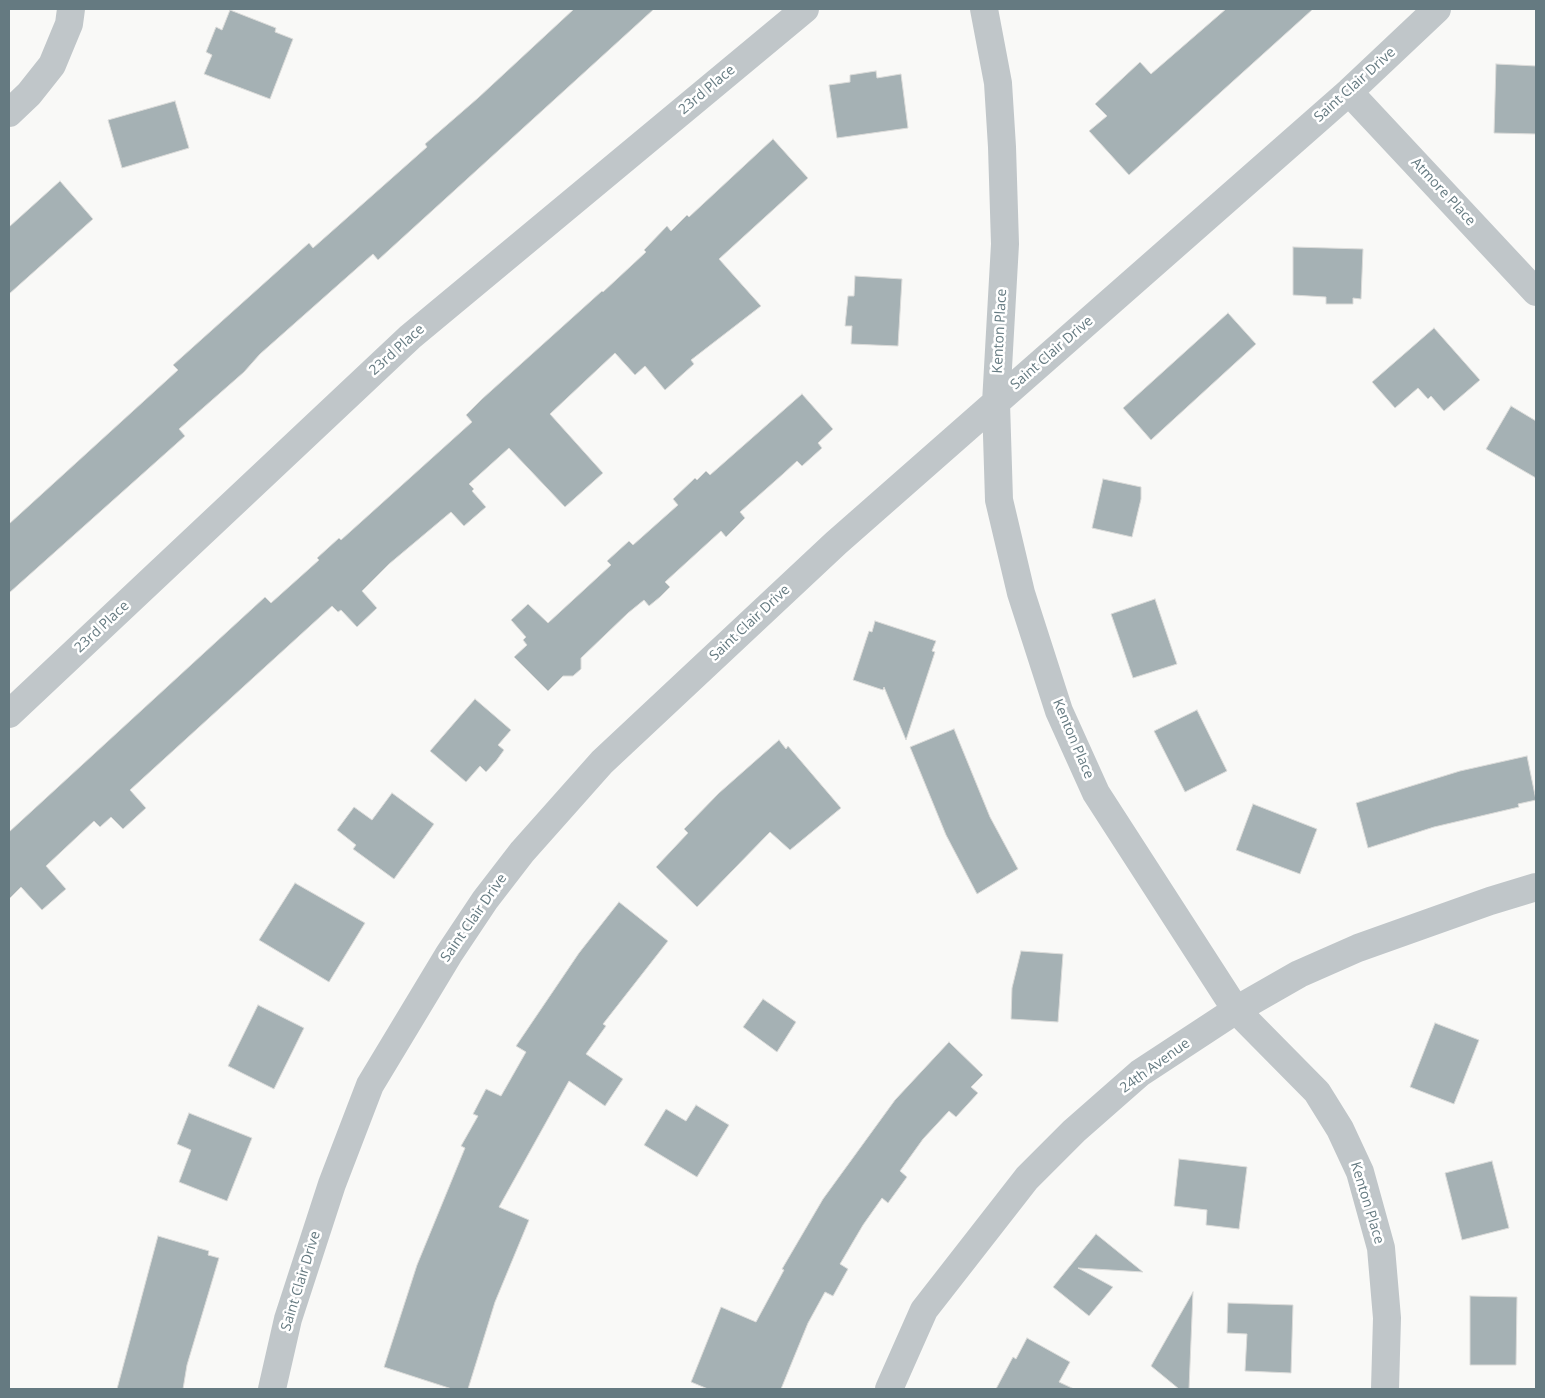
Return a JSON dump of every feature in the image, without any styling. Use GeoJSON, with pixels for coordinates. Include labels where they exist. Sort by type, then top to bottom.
{"type":"FeatureCollection","features":[{"type":"Feature","properties":{"kind":"street"},"geometry":{"type":"LineString","coordinates":[[9,113],[29,94],[52,65],[69,24],[71,9]]}},
{"type":"Feature","properties":{"kind":"street","name":"23rd Place"},"geometry":{"type":"LineString","coordinates":[[9,714],[410,337],[805,9]]}},
{"type":"Feature","properties":{"kind":"street","name":"Kenton Place"},"geometry":{"type":"LineString","coordinates":[[984,9],[998,83],[1002,147],[1005,244],[996,403],[1000,500],[1021,593],[1059,711],[1096,793],[1236,1010],[1317,1092],[1340,1129],[1360,1172],[1381,1248],[1387,1318],[1385,1389]]}},
{"type":"Feature","properties":{"kind":"street","name":"Saint Clair Drive"},"geometry":{"type":"LineString","coordinates":[[272,1389],[288,1319],[332,1184],[370,1086],[449,954],[484,900],[522,852],[602,762],[836,543],[1349,92],[1437,9]]}},
{"type":"Feature","properties":{"kind":"street","name":"Atmore Place"},"geometry":{"type":"LineString","coordinates":[[1349,92],[1536,292]]}},
{"type":"Feature","properties":{"kind":"street","name":"24th Avenue"},"geometry":{"type":"LineString","coordinates":[[889,1389],[924,1310],[1027,1178],[1074,1131],[1140,1073],[1236,1010],[1299,974],[1358,948],[1490,901],[1536,887]]}},
{"type":"Feature","properties":{"kind":"building"},"geometry":{"type":"Polygon","coordinates":[[[574,9],[654,9],[378,260],[373,254],[260,354],[244,372],[179,429],[185,436],[9,593],[9,524],[178,370],[173,365],[309,243],[313,248],[427,147],[425,144],[574,9]]]}},
{"type":"Feature","properties":{"kind":"building"},"geometry":{"type":"Polygon","coordinates":[[[1226,9],[1313,9],[1129,175],[1089,131],[1107,116],[1095,104],[1140,62],[1151,74],[1226,9]]]}},
{"type":"Feature","properties":{"kind":"building"},"geometry":{"type":"Polygon","coordinates":[[[230,10],[276,28],[275,32],[293,39],[270,99],[204,74],[212,55],[206,52],[216,27],[222,30],[230,10]]]}},
{"type":"Feature","properties":{"kind":"building"},"geometry":{"type":"Polygon","coordinates":[[[1496,64],[1536,66],[1536,134],[1494,133],[1496,64]]]}},
{"type":"Feature","properties":{"kind":"building"},"geometry":{"type":"Polygon","coordinates":[[[876,71],[877,78],[901,74],[908,128],[837,138],[829,85],[850,82],[850,75],[876,71]]]}},
{"type":"Feature","properties":{"kind":"building"},"geometry":{"type":"Polygon","coordinates":[[[175,101],[189,148],[122,168],[108,120],[175,101]]]}},
{"type":"Feature","properties":{"kind":"building"},"geometry":{"type":"Polygon","coordinates":[[[773,139],[808,178],[719,259],[761,306],[691,360],[694,364],[665,390],[645,366],[635,375],[615,353],[550,414],[603,473],[565,507],[509,448],[469,484],[474,489],[472,491],[486,507],[464,526],[451,512],[389,564],[362,591],[377,608],[357,627],[341,610],[338,612],[332,606],[130,790],[146,808],[123,829],[111,817],[100,827],[94,821],[46,866],[66,889],[42,910],[21,887],[9,899],[9,832],[265,597],[271,603],[319,560],[317,558],[339,538],[341,540],[472,422],[466,415],[482,399],[646,252],[644,250],[667,226],[671,231],[687,215],[689,217],[773,139]]]}},
{"type":"Feature","properties":{"kind":"building"},"geometry":{"type":"Polygon","coordinates":[[[60,181],[93,219],[9,294],[9,227],[60,181]]]}},
{"type":"Feature","properties":{"kind":"building"},"geometry":{"type":"Polygon","coordinates":[[[1293,247],[1363,249],[1361,299],[1353,298],[1353,304],[1326,304],[1326,297],[1293,295],[1293,247]]]}},
{"type":"Feature","properties":{"kind":"building"},"geometry":{"type":"Polygon","coordinates":[[[855,276],[902,279],[898,346],[851,344],[852,326],[845,326],[848,296],[854,296],[855,276]]]}},
{"type":"Feature","properties":{"kind":"building"},"geometry":{"type":"Polygon","coordinates":[[[1228,313],[1256,344],[1151,440],[1123,408],[1228,313]]]}},
{"type":"Feature","properties":{"kind":"building"},"geometry":{"type":"Polygon","coordinates":[[[1434,328],[1480,380],[1444,411],[1431,396],[1428,399],[1418,388],[1395,408],[1372,382],[1434,328]]]}},
{"type":"Feature","properties":{"kind":"building"},"geometry":{"type":"Polygon","coordinates":[[[802,394],[833,429],[818,443],[822,448],[802,466],[797,461],[740,512],[745,518],[726,537],[721,531],[665,582],[670,587],[660,597],[649,606],[644,600],[628,613],[581,658],[581,669],[573,676],[563,676],[548,691],[514,657],[527,645],[523,640],[526,637],[511,620],[528,604],[548,623],[611,565],[607,561],[629,541],[633,545],[678,505],[673,499],[695,478],[697,480],[706,471],[710,475],[802,394]]]}},
{"type":"Feature","properties":{"kind":"building"},"geometry":{"type":"Polygon","coordinates":[[[1511,406],[1536,421],[1536,478],[1486,449],[1511,406]]]}},
{"type":"Feature","properties":{"kind":"building"},"geometry":{"type":"Polygon","coordinates":[[[1103,479],[1141,487],[1141,499],[1132,537],[1092,528],[1103,479]]]}},
{"type":"Feature","properties":{"kind":"building"},"geometry":{"type":"Polygon","coordinates":[[[1155,599],[1177,664],[1133,678],[1111,614],[1155,599]]]}},
{"type":"Feature","properties":{"kind":"building"},"geometry":{"type":"Polygon","coordinates":[[[875,621],[936,641],[932,651],[935,652],[906,740],[884,687],[883,690],[853,680],[869,631],[872,632],[875,621]]]}},
{"type":"Feature","properties":{"kind":"building"},"geometry":{"type":"Polygon","coordinates":[[[475,699],[511,730],[498,745],[504,750],[496,761],[486,772],[480,766],[466,782],[430,751],[475,699]]]}},
{"type":"Feature","properties":{"kind":"building"},"geometry":{"type":"Polygon","coordinates":[[[1197,710],[1227,771],[1185,792],[1154,731],[1197,710]]]}},
{"type":"Feature","properties":{"kind":"building"},"geometry":{"type":"Polygon","coordinates":[[[954,729],[990,817],[1018,869],[977,894],[946,835],[910,747],[954,729]]]}},
{"type":"Feature","properties":{"kind":"building"},"geometry":{"type":"Polygon","coordinates":[[[779,740],[786,749],[788,746],[841,808],[790,850],[770,832],[697,907],[656,867],[688,833],[684,829],[719,793],[779,740]]]}},
{"type":"Feature","properties":{"kind":"building"},"geometry":{"type":"Polygon","coordinates":[[[1527,756],[1536,800],[1518,804],[1519,807],[1434,827],[1368,848],[1356,803],[1460,771],[1527,756]]]}},
{"type":"Feature","properties":{"kind":"building"},"geometry":{"type":"Polygon","coordinates":[[[392,793],[434,824],[394,879],[353,849],[356,845],[337,830],[354,807],[372,820],[392,793]]]}},
{"type":"Feature","properties":{"kind":"building"},"geometry":{"type":"Polygon","coordinates":[[[1253,804],[1317,829],[1300,874],[1236,850],[1253,804]]]}},
{"type":"Feature","properties":{"kind":"building"},"geometry":{"type":"Polygon","coordinates":[[[295,883],[365,923],[329,982],[259,940],[295,883]]]}},
{"type":"Feature","properties":{"kind":"building"},"geometry":{"type":"Polygon","coordinates":[[[619,902],[668,941],[603,1024],[606,1026],[586,1054],[623,1079],[605,1106],[569,1081],[499,1207],[529,1220],[495,1302],[468,1389],[452,1389],[384,1367],[417,1265],[465,1148],[461,1146],[478,1116],[473,1114],[486,1089],[501,1096],[526,1052],[516,1046],[579,953],[619,902]]]}},
{"type":"Feature","properties":{"kind":"building"},"geometry":{"type":"Polygon","coordinates":[[[1021,951],[1063,954],[1058,1022],[1011,1019],[1012,988],[1021,951]]]}},
{"type":"Feature","properties":{"kind":"building"},"geometry":{"type":"Polygon","coordinates":[[[763,999],[796,1022],[777,1052],[743,1027],[763,999]]]}},
{"type":"Feature","properties":{"kind":"building"},"geometry":{"type":"Polygon","coordinates":[[[258,1005],[304,1028],[274,1089],[228,1066],[258,1005]]]}},
{"type":"Feature","properties":{"kind":"building"},"geometry":{"type":"Polygon","coordinates":[[[1435,1023],[1479,1040],[1454,1104],[1410,1087],[1435,1023]]]}},
{"type":"Feature","properties":{"kind":"building"},"geometry":{"type":"Polygon","coordinates":[[[949,1042],[983,1075],[971,1087],[978,1093],[956,1117],[949,1111],[923,1139],[900,1171],[907,1177],[888,1203],[882,1198],[863,1225],[840,1264],[848,1269],[833,1296],[825,1292],[808,1323],[781,1389],[708,1389],[691,1382],[721,1307],[756,1322],[784,1270],[782,1269],[823,1199],[895,1100],[949,1042]]]}},
{"type":"Feature","properties":{"kind":"building"},"geometry":{"type":"Polygon","coordinates":[[[696,1105],[729,1125],[697,1177],[644,1145],[666,1109],[686,1121],[696,1105]]]}},
{"type":"Feature","properties":{"kind":"building"},"geometry":{"type":"Polygon","coordinates":[[[189,1113],[252,1138],[227,1201],[179,1182],[191,1150],[177,1144],[189,1113]]]}},
{"type":"Feature","properties":{"kind":"building"},"geometry":{"type":"Polygon","coordinates":[[[1179,1159],[1247,1167],[1239,1229],[1206,1225],[1207,1210],[1174,1206],[1179,1159]]]}},
{"type":"Feature","properties":{"kind":"building"},"geometry":{"type":"Polygon","coordinates":[[[1492,1161],[1509,1228],[1462,1240],[1445,1173],[1492,1161]]]}},
{"type":"Feature","properties":{"kind":"building"},"geometry":{"type":"Polygon","coordinates":[[[1096,1234],[1143,1272],[1078,1268],[1113,1287],[1089,1316],[1053,1287],[1096,1234]]]}},
{"type":"Feature","properties":{"kind":"building"},"geometry":{"type":"Polygon","coordinates":[[[158,1236],[209,1251],[208,1255],[219,1258],[187,1365],[183,1389],[117,1389],[158,1236]]]}},
{"type":"Feature","properties":{"kind":"building"},"geometry":{"type":"Polygon","coordinates":[[[1193,1292],[1189,1389],[1179,1389],[1151,1366],[1193,1292]]]}},
{"type":"Feature","properties":{"kind":"building"},"geometry":{"type":"Polygon","coordinates":[[[1470,1296],[1517,1297],[1516,1365],[1470,1365],[1470,1296]]]}},
{"type":"Feature","properties":{"kind":"building"},"geometry":{"type":"Polygon","coordinates":[[[1228,1303],[1293,1305],[1291,1373],[1245,1371],[1247,1334],[1227,1333],[1228,1303]]]}},
{"type":"Feature","properties":{"kind":"building"},"geometry":{"type":"Polygon","coordinates":[[[1027,1338],[1070,1362],[1059,1382],[1074,1389],[996,1389],[1013,1357],[1016,1359],[1027,1338]]]}}]}
